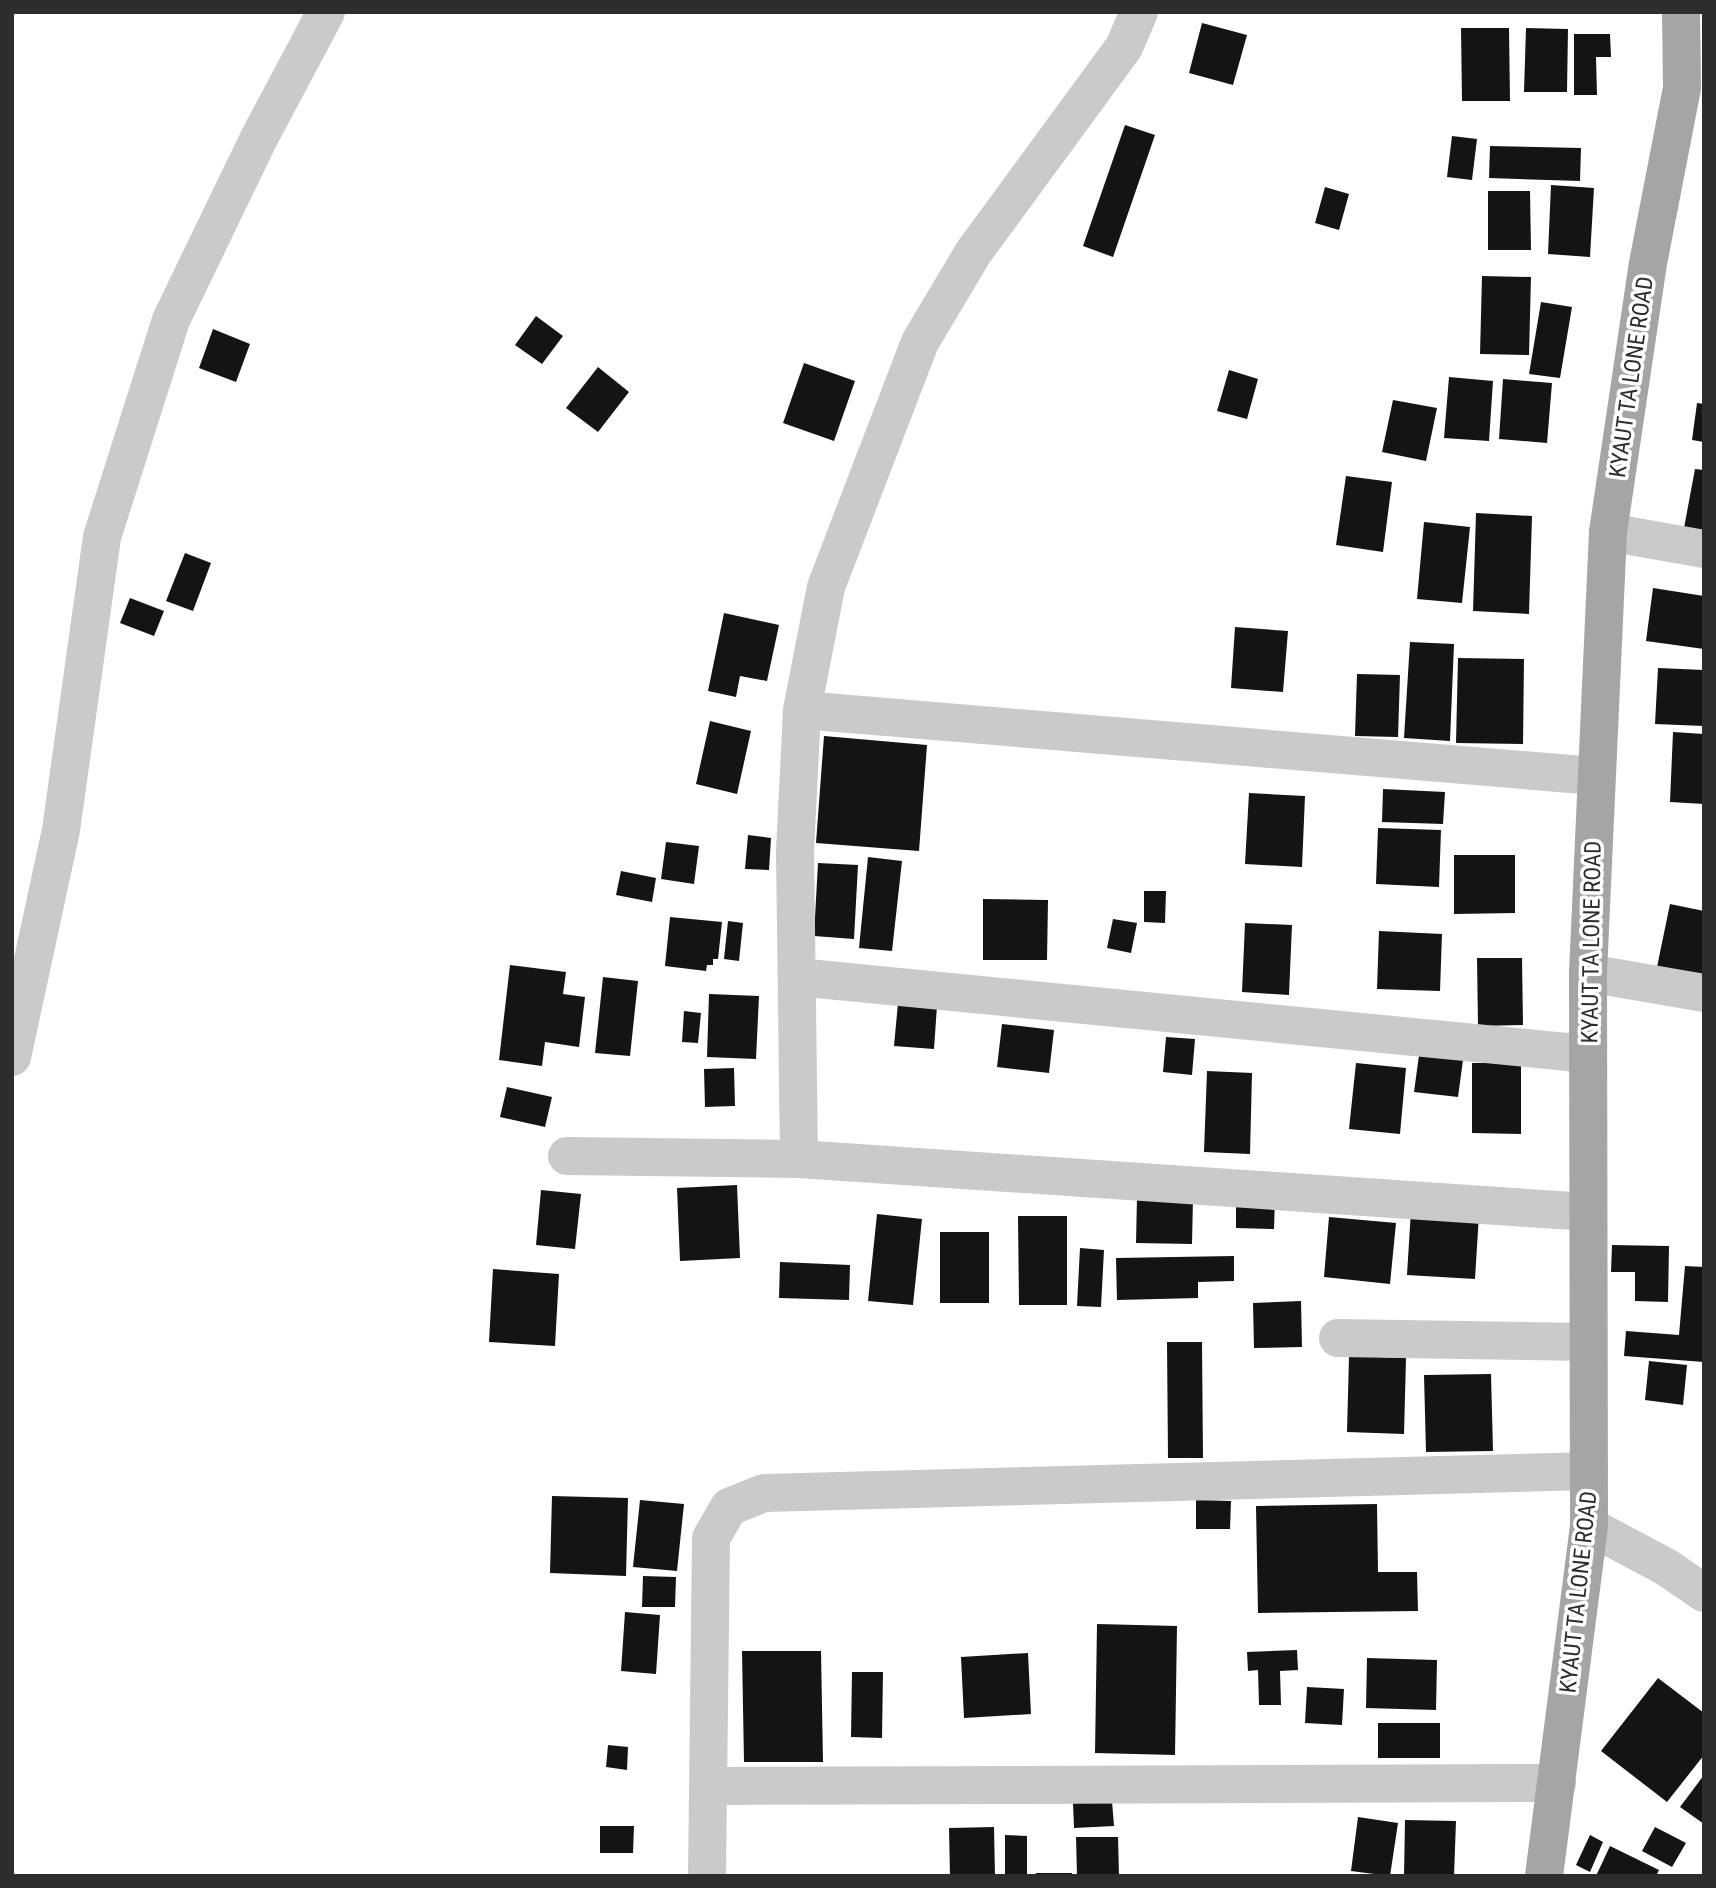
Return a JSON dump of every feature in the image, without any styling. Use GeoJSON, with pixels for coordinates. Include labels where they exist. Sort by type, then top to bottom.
{"type":"FeatureCollection","features":[{"type":"Feature","properties":{"kind":"main road","name":"KYAUT TA LONE ROAD"},"geometry":{"type":"LineString","coordinates":[[1544,1876],[1589,1526],[1588,973],[1608,532],[1647,262],[1682,88],[1681,12]]}},
{"type":"Feature","properties":{"kind":"street"},"geometry":{"type":"LineString","coordinates":[[12,1057],[61,830],[102,537],[171,320],[259,138],[326,12]]}},
{"type":"Feature","properties":{"kind":"street"},"geometry":{"type":"LineString","coordinates":[[799,1159],[795,851],[802,710],[827,587],[920,342],[972,253],[1124,47],[1139,12]]}},
{"type":"Feature","properties":{"kind":"street"},"geometry":{"type":"LineString","coordinates":[[1608,532],[1704,549]]}},
{"type":"Feature","properties":{"kind":"street"},"geometry":{"type":"LineString","coordinates":[[802,710],[1595,776]]}},
{"type":"Feature","properties":{"kind":"street"},"geometry":{"type":"LineString","coordinates":[[1588,973],[1704,993]]}},
{"type":"Feature","properties":{"kind":"street"},"geometry":{"type":"LineString","coordinates":[[797,977],[1588,1054]]}},
{"type":"Feature","properties":{"kind":"street"},"geometry":{"type":"LineString","coordinates":[[567,1156],[799,1159],[1588,1212]]}},
{"type":"Feature","properties":{"kind":"street"},"geometry":{"type":"LineString","coordinates":[[1338,1338],[1588,1342]]}},
{"type":"Feature","properties":{"kind":"street"},"geometry":{"type":"LineString","coordinates":[[707,1876],[711,1538],[729,1507],[764,1493],[1589,1471]]}},
{"type":"Feature","properties":{"kind":"street"},"geometry":{"type":"LineString","coordinates":[[1589,1526],[1666,1567],[1704,1593]]}},
{"type":"Feature","properties":{"kind":"street"},"geometry":{"type":"LineString","coordinates":[[708,1786],[1557,1783]]}},
{"type":"Feature","properties":{"kind":"building"},"geometry":{"type":"Polygon","coordinates":[[[1202,23],[1247,35],[1233,85],[1189,73],[1202,23]]]}},
{"type":"Feature","properties":{"kind":"building"},"geometry":{"type":"Polygon","coordinates":[[[1461,28],[1509,28],[1510,101],[1462,101],[1461,28]]]}},
{"type":"Feature","properties":{"kind":"building"},"geometry":{"type":"Polygon","coordinates":[[[1526,28],[1568,29],[1567,92],[1524,92],[1526,28]]]}},
{"type":"Feature","properties":{"kind":"building"},"geometry":{"type":"Polygon","coordinates":[[[1574,34],[1610,34],[1611,57],[1596,57],[1597,95],[1574,95],[1574,34]]]}},
{"type":"Feature","properties":{"kind":"building"},"geometry":{"type":"Polygon","coordinates":[[[1125,125],[1155,135],[1113,257],[1083,246],[1125,125]]]}},
{"type":"Feature","properties":{"kind":"building"},"geometry":{"type":"Polygon","coordinates":[[[1452,136],[1477,139],[1472,180],[1447,177],[1452,136]]]}},
{"type":"Feature","properties":{"kind":"building"},"geometry":{"type":"Polygon","coordinates":[[[1490,146],[1581,148],[1580,181],[1489,178],[1490,146]]]}},
{"type":"Feature","properties":{"kind":"building"},"geometry":{"type":"Polygon","coordinates":[[[1551,185],[1594,188],[1590,257],[1548,254],[1551,185]]]}},
{"type":"Feature","properties":{"kind":"building"},"geometry":{"type":"Polygon","coordinates":[[[1325,187],[1349,194],[1339,230],[1315,223],[1325,187]]]}},
{"type":"Feature","properties":{"kind":"building"},"geometry":{"type":"Polygon","coordinates":[[[1488,191],[1530,191],[1531,250],[1488,250],[1488,191]]]}},
{"type":"Feature","properties":{"kind":"building"},"geometry":{"type":"Polygon","coordinates":[[[1482,276],[1531,277],[1529,355],[1480,354],[1482,276]]]}},
{"type":"Feature","properties":{"kind":"building"},"geometry":{"type":"Polygon","coordinates":[[[1541,302],[1572,307],[1560,378],[1529,374],[1541,302]]]}},
{"type":"Feature","properties":{"kind":"building"},"geometry":{"type":"Polygon","coordinates":[[[536,316],[563,336],[542,364],[515,345],[536,316]]]}},
{"type":"Feature","properties":{"kind":"building"},"geometry":{"type":"Polygon","coordinates":[[[213,329],[250,344],[236,382],[199,368],[213,329]]]}},
{"type":"Feature","properties":{"kind":"building"},"geometry":{"type":"Polygon","coordinates":[[[804,363],[855,381],[834,441],[783,423],[804,363]]]}},
{"type":"Feature","properties":{"kind":"building"},"geometry":{"type":"Polygon","coordinates":[[[598,367],[629,392],[598,432],[566,408],[598,367]]]}},
{"type":"Feature","properties":{"kind":"building"},"geometry":{"type":"Polygon","coordinates":[[[1229,370],[1258,379],[1247,419],[1217,411],[1229,370]]]}},
{"type":"Feature","properties":{"kind":"building"},"geometry":{"type":"Polygon","coordinates":[[[1449,377],[1493,381],[1489,441],[1444,438],[1449,377]]]}},
{"type":"Feature","properties":{"kind":"building"},"geometry":{"type":"Polygon","coordinates":[[[1503,379],[1552,383],[1547,443],[1499,439],[1503,379]]]}},
{"type":"Feature","properties":{"kind":"building"},"geometry":{"type":"Polygon","coordinates":[[[1393,400],[1437,408],[1426,461],[1382,452],[1393,400]]]}},
{"type":"Feature","properties":{"kind":"building"},"geometry":{"type":"Polygon","coordinates":[[[1697,403],[1704,404],[1704,442],[1692,440],[1697,403]]]}},
{"type":"Feature","properties":{"kind":"building"},"geometry":{"type":"Polygon","coordinates":[[[1695,469],[1704,470],[1704,532],[1684,528],[1695,469]]]}},
{"type":"Feature","properties":{"kind":"building"},"geometry":{"type":"Polygon","coordinates":[[[1346,476],[1392,482],[1383,552],[1336,545],[1346,476]]]}},
{"type":"Feature","properties":{"kind":"building"},"geometry":{"type":"Polygon","coordinates":[[[1476,513],[1532,516],[1529,614],[1473,611],[1476,513]]]}},
{"type":"Feature","properties":{"kind":"building"},"geometry":{"type":"Polygon","coordinates":[[[1424,522],[1470,527],[1462,603],[1417,599],[1424,522]]]}},
{"type":"Feature","properties":{"kind":"building"},"geometry":{"type":"Polygon","coordinates":[[[185,553],[211,563],[193,611],[166,601],[185,553]]]}},
{"type":"Feature","properties":{"kind":"building"},"geometry":{"type":"Polygon","coordinates":[[[1653,588],[1704,596],[1704,649],[1646,641],[1653,588]]]}},
{"type":"Feature","properties":{"kind":"building"},"geometry":{"type":"Polygon","coordinates":[[[130,598],[164,611],[154,636],[120,623],[130,598]]]}},
{"type":"Feature","properties":{"kind":"building"},"geometry":{"type":"Polygon","coordinates":[[[724,613],[779,625],[767,681],[740,676],[736,697],[708,691],[724,613]]]}},
{"type":"Feature","properties":{"kind":"building"},"geometry":{"type":"Polygon","coordinates":[[[1235,627],[1288,631],[1283,692],[1231,688],[1235,627]]]}},
{"type":"Feature","properties":{"kind":"building"},"geometry":{"type":"Polygon","coordinates":[[[1410,642],[1454,644],[1450,741],[1404,738],[1410,642]]]}},
{"type":"Feature","properties":{"kind":"building"},"geometry":{"type":"Polygon","coordinates":[[[1458,658],[1524,659],[1523,744],[1456,743],[1458,658]]]}},
{"type":"Feature","properties":{"kind":"building"},"geometry":{"type":"Polygon","coordinates":[[[1658,668],[1704,670],[1704,726],[1655,724],[1658,668]]]}},
{"type":"Feature","properties":{"kind":"building"},"geometry":{"type":"Polygon","coordinates":[[[1357,674],[1400,675],[1398,737],[1355,736],[1357,674]]]}},
{"type":"Feature","properties":{"kind":"building"},"geometry":{"type":"Polygon","coordinates":[[[710,721],[751,731],[737,794],[696,784],[710,721]]]}},
{"type":"Feature","properties":{"kind":"building"},"geometry":{"type":"Polygon","coordinates":[[[1673,732],[1704,734],[1704,804],[1670,802],[1673,732]]]}},
{"type":"Feature","properties":{"kind":"building"},"geometry":{"type":"Polygon","coordinates":[[[824,736],[927,745],[919,851],[816,843],[824,736]]]}},
{"type":"Feature","properties":{"kind":"building"},"geometry":{"type":"Polygon","coordinates":[[[1383,789],[1445,792],[1443,824],[1382,822],[1383,789]]]}},
{"type":"Feature","properties":{"kind":"building"},"geometry":{"type":"Polygon","coordinates":[[[1249,793],[1305,796],[1302,867],[1245,864],[1249,793]]]}},
{"type":"Feature","properties":{"kind":"building"},"geometry":{"type":"Polygon","coordinates":[[[1378,828],[1441,830],[1439,887],[1376,884],[1378,828]]]}},
{"type":"Feature","properties":{"kind":"building"},"geometry":{"type":"Polygon","coordinates":[[[748,835],[771,838],[769,870],[745,869],[748,835]]]}},
{"type":"Feature","properties":{"kind":"building"},"geometry":{"type":"Polygon","coordinates":[[[666,842],[699,846],[694,884],[661,879],[666,842]]]}},
{"type":"Feature","properties":{"kind":"building"},"geometry":{"type":"Polygon","coordinates":[[[1454,855],[1515,855],[1515,913],[1454,914],[1454,855]]]}},
{"type":"Feature","properties":{"kind":"building"},"geometry":{"type":"Polygon","coordinates":[[[868,857],[902,861],[892,951],[859,948],[868,857]]]}},
{"type":"Feature","properties":{"kind":"building"},"geometry":{"type":"Polygon","coordinates":[[[818,863],[858,865],[854,939],[814,936],[818,863]]]}},
{"type":"Feature","properties":{"kind":"building"},"geometry":{"type":"Polygon","coordinates":[[[621,871],[656,878],[652,902],[616,895],[621,871]]]}},
{"type":"Feature","properties":{"kind":"building"},"geometry":{"type":"Polygon","coordinates":[[[1144,891],[1166,891],[1165,923],[1144,922],[1144,891]]]}},
{"type":"Feature","properties":{"kind":"building"},"geometry":{"type":"Polygon","coordinates":[[[983,899],[1048,900],[1047,960],[983,960],[983,899]]]}},
{"type":"Feature","properties":{"kind":"building"},"geometry":{"type":"Polygon","coordinates":[[[1670,904],[1704,911],[1704,977],[1657,967],[1670,904]]]}},
{"type":"Feature","properties":{"kind":"building"},"geometry":{"type":"Polygon","coordinates":[[[670,917],[722,922],[718,959],[713,959],[713,965],[707,965],[706,971],[665,966],[670,917]]]}},
{"type":"Feature","properties":{"kind":"building"},"geometry":{"type":"Polygon","coordinates":[[[1113,919],[1137,923],[1131,953],[1107,948],[1113,919]]]}},
{"type":"Feature","properties":{"kind":"building"},"geometry":{"type":"Polygon","coordinates":[[[728,921],[743,923],[739,961],[724,959],[728,921]]]}},
{"type":"Feature","properties":{"kind":"building"},"geometry":{"type":"Polygon","coordinates":[[[1245,923],[1292,925],[1289,995],[1242,992],[1245,923]]]}},
{"type":"Feature","properties":{"kind":"building"},"geometry":{"type":"Polygon","coordinates":[[[1379,931],[1442,934],[1440,991],[1377,989],[1379,931]]]}},
{"type":"Feature","properties":{"kind":"building"},"geometry":{"type":"Polygon","coordinates":[[[1477,958],[1522,958],[1523,1025],[1478,1026],[1477,958]]]}},
{"type":"Feature","properties":{"kind":"building"},"geometry":{"type":"Polygon","coordinates":[[[510,965],[566,972],[563,994],[585,997],[579,1047],[545,1042],[542,1066],[499,1060],[510,965]]]}},
{"type":"Feature","properties":{"kind":"building"},"geometry":{"type":"Polygon","coordinates":[[[603,977],[638,981],[630,1056],[595,1053],[603,977]]]}},
{"type":"Feature","properties":{"kind":"building"},"geometry":{"type":"Polygon","coordinates":[[[709,994],[759,996],[756,1059],[707,1057],[709,994]]]}},
{"type":"Feature","properties":{"kind":"building"},"geometry":{"type":"Polygon","coordinates":[[[898,1003],[937,1006],[934,1049],[894,1046],[898,1003]]]}},
{"type":"Feature","properties":{"kind":"building"},"geometry":{"type":"Polygon","coordinates":[[[684,1011],[701,1013],[698,1043],[682,1042],[684,1011]]]}},
{"type":"Feature","properties":{"kind":"building"},"geometry":{"type":"Polygon","coordinates":[[[1002,1024],[1054,1030],[1049,1073],[997,1067],[1002,1024]]]}},
{"type":"Feature","properties":{"kind":"building"},"geometry":{"type":"Polygon","coordinates":[[[1166,1037],[1195,1039],[1192,1075],[1163,1072],[1166,1037]]]}},
{"type":"Feature","properties":{"kind":"building"},"geometry":{"type":"Polygon","coordinates":[[[1419,1055],[1463,1060],[1458,1097],[1414,1092],[1419,1055]]]}},
{"type":"Feature","properties":{"kind":"building"},"geometry":{"type":"Polygon","coordinates":[[[1356,1063],[1406,1068],[1400,1134],[1349,1129],[1356,1063]]]}},
{"type":"Feature","properties":{"kind":"building"},"geometry":{"type":"Polygon","coordinates":[[[1472,1063],[1521,1063],[1521,1134],[1472,1133],[1472,1063]]]}},
{"type":"Feature","properties":{"kind":"building"},"geometry":{"type":"Polygon","coordinates":[[[734,1068],[735,1106],[705,1107],[704,1069],[734,1068]]]}},
{"type":"Feature","properties":{"kind":"building"},"geometry":{"type":"Polygon","coordinates":[[[1207,1071],[1252,1073],[1250,1154],[1204,1152],[1207,1071]]]}},
{"type":"Feature","properties":{"kind":"building"},"geometry":{"type":"Polygon","coordinates":[[[507,1087],[552,1097],[545,1127],[500,1117],[507,1087]]]}},
{"type":"Feature","properties":{"kind":"building"},"geometry":{"type":"Polygon","coordinates":[[[737,1185],[740,1258],[680,1261],[677,1188],[737,1185]]]}},
{"type":"Feature","properties":{"kind":"building"},"geometry":{"type":"Polygon","coordinates":[[[541,1190],[581,1194],[575,1249],[536,1245],[541,1190]]]}},
{"type":"Feature","properties":{"kind":"building"},"geometry":{"type":"Polygon","coordinates":[[[1236,1196],[1275,1198],[1274,1229],[1236,1228],[1236,1196]]]}},
{"type":"Feature","properties":{"kind":"building"},"geometry":{"type":"Polygon","coordinates":[[[1137,1197],[1193,1198],[1192,1244],[1136,1243],[1137,1197]]]}},
{"type":"Feature","properties":{"kind":"building"},"geometry":{"type":"Polygon","coordinates":[[[1411,1210],[1479,1214],[1475,1279],[1407,1275],[1411,1210]]]}},
{"type":"Feature","properties":{"kind":"building"},"geometry":{"type":"Polygon","coordinates":[[[877,1214],[922,1219],[913,1305],[868,1301],[877,1214]]]}},
{"type":"Feature","properties":{"kind":"building"},"geometry":{"type":"Polygon","coordinates":[[[1018,1216],[1067,1216],[1067,1305],[1019,1305],[1018,1216]]]}},
{"type":"Feature","properties":{"kind":"building"},"geometry":{"type":"Polygon","coordinates":[[[1329,1217],[1396,1223],[1390,1284],[1324,1277],[1329,1217]]]}},
{"type":"Feature","properties":{"kind":"building"},"geometry":{"type":"Polygon","coordinates":[[[940,1232],[989,1232],[989,1303],[940,1303],[940,1232]]]}},
{"type":"Feature","properties":{"kind":"building"},"geometry":{"type":"Polygon","coordinates":[[[1612,1245],[1669,1246],[1668,1302],[1635,1301],[1635,1272],[1611,1272],[1612,1245]]]}},
{"type":"Feature","properties":{"kind":"building"},"geometry":{"type":"Polygon","coordinates":[[[1080,1248],[1104,1250],[1101,1307],[1077,1306],[1080,1248]]]}},
{"type":"Feature","properties":{"kind":"building"},"geometry":{"type":"Polygon","coordinates":[[[1234,1256],[1234,1281],[1198,1282],[1198,1298],[1117,1300],[1116,1258],[1234,1256]]]}},
{"type":"Feature","properties":{"kind":"building"},"geometry":{"type":"Polygon","coordinates":[[[780,1262],[850,1265],[849,1300],[779,1298],[780,1262]]]}},
{"type":"Feature","properties":{"kind":"building"},"geometry":{"type":"Polygon","coordinates":[[[1685,1266],[1704,1267],[1704,1362],[1624,1356],[1626,1331],[1679,1335],[1685,1266]]]}},
{"type":"Feature","properties":{"kind":"building"},"geometry":{"type":"Polygon","coordinates":[[[493,1269],[559,1274],[555,1346],[489,1342],[493,1269]]]}},
{"type":"Feature","properties":{"kind":"building"},"geometry":{"type":"Polygon","coordinates":[[[1301,1301],[1302,1347],[1254,1348],[1253,1303],[1301,1301]]]}},
{"type":"Feature","properties":{"kind":"building"},"geometry":{"type":"Polygon","coordinates":[[[1167,1342],[1202,1342],[1203,1458],[1168,1458],[1167,1342]]]}},
{"type":"Feature","properties":{"kind":"building"},"geometry":{"type":"Polygon","coordinates":[[[1349,1356],[1406,1358],[1404,1434],[1347,1432],[1349,1356]]]}},
{"type":"Feature","properties":{"kind":"building"},"geometry":{"type":"Polygon","coordinates":[[[1649,1361],[1687,1365],[1683,1405],[1645,1400],[1649,1361]]]}},
{"type":"Feature","properties":{"kind":"building"},"geometry":{"type":"Polygon","coordinates":[[[1491,1374],[1493,1451],[1426,1452],[1424,1375],[1491,1374]]]}},
{"type":"Feature","properties":{"kind":"building"},"geometry":{"type":"Polygon","coordinates":[[[552,1496],[628,1498],[626,1576],[550,1573],[552,1496]]]}},
{"type":"Feature","properties":{"kind":"building"},"geometry":{"type":"Polygon","coordinates":[[[640,1500],[684,1504],[677,1571],[633,1567],[640,1500]]]}},
{"type":"Feature","properties":{"kind":"building"},"geometry":{"type":"Polygon","coordinates":[[[1196,1500],[1231,1501],[1230,1529],[1196,1529],[1196,1500]]]}},
{"type":"Feature","properties":{"kind":"building"},"geometry":{"type":"Polygon","coordinates":[[[1377,1504],[1378,1572],[1417,1572],[1418,1611],[1258,1613],[1256,1506],[1377,1504]]]}},
{"type":"Feature","properties":{"kind":"building"},"geometry":{"type":"Polygon","coordinates":[[[643,1576],[676,1577],[675,1607],[642,1607],[643,1576]]]}},
{"type":"Feature","properties":{"kind":"building"},"geometry":{"type":"Polygon","coordinates":[[[625,1612],[660,1615],[656,1674],[621,1671],[625,1612]]]}},
{"type":"Feature","properties":{"kind":"building"},"geometry":{"type":"Polygon","coordinates":[[[1097,1624],[1177,1626],[1175,1755],[1095,1753],[1097,1624]]]}},
{"type":"Feature","properties":{"kind":"building"},"geometry":{"type":"Polygon","coordinates":[[[1297,1650],[1298,1670],[1280,1671],[1281,1705],[1259,1705],[1258,1670],[1248,1671],[1247,1652],[1297,1650]]]}},
{"type":"Feature","properties":{"kind":"building"},"geometry":{"type":"Polygon","coordinates":[[[742,1651],[821,1651],[823,1762],[744,1762],[742,1651]]]}},
{"type":"Feature","properties":{"kind":"building"},"geometry":{"type":"Polygon","coordinates":[[[1028,1653],[1031,1714],[964,1718],[961,1657],[1028,1653]]]}},
{"type":"Feature","properties":{"kind":"building"},"geometry":{"type":"Polygon","coordinates":[[[1367,1658],[1437,1660],[1436,1710],[1366,1708],[1367,1658]]]}},
{"type":"Feature","properties":{"kind":"building"},"geometry":{"type":"Polygon","coordinates":[[[852,1672],[883,1672],[882,1738],[851,1737],[852,1672]]]}},
{"type":"Feature","properties":{"kind":"building"},"geometry":{"type":"Polygon","coordinates":[[[1658,1678],[1704,1713],[1704,1755],[1667,1802],[1601,1751],[1658,1678]]]}},
{"type":"Feature","properties":{"kind":"building"},"geometry":{"type":"Polygon","coordinates":[[[1307,1687],[1344,1689],[1342,1725],[1305,1723],[1307,1687]]]}},
{"type":"Feature","properties":{"kind":"building"},"geometry":{"type":"Polygon","coordinates":[[[1378,1723],[1440,1723],[1440,1758],[1378,1758],[1378,1723]]]}},
{"type":"Feature","properties":{"kind":"building"},"geometry":{"type":"Polygon","coordinates":[[[608,1745],[628,1747],[627,1770],[606,1767],[608,1745]]]}},
{"type":"Feature","properties":{"kind":"building"},"geometry":{"type":"Polygon","coordinates":[[[1704,1775],[1704,1824],[1680,1807],[1704,1775]]]}},
{"type":"Feature","properties":{"kind":"building"},"geometry":{"type":"Polygon","coordinates":[[[1112,1801],[1114,1826],[1074,1828],[1073,1803],[1112,1801]]]}},
{"type":"Feature","properties":{"kind":"building"},"geometry":{"type":"Polygon","coordinates":[[[1358,1817],[1398,1823],[1390,1876],[1351,1871],[1358,1817]]]}},
{"type":"Feature","properties":{"kind":"building"},"geometry":{"type":"Polygon","coordinates":[[[1405,1820],[1456,1821],[1454,1876],[1404,1876],[1405,1820]]]}},
{"type":"Feature","properties":{"kind":"building"},"geometry":{"type":"Polygon","coordinates":[[[600,1826],[634,1826],[633,1853],[600,1853],[600,1826]]]}},
{"type":"Feature","properties":{"kind":"building"},"geometry":{"type":"Polygon","coordinates":[[[994,1827],[995,1876],[950,1876],[949,1828],[994,1827]]]}},
{"type":"Feature","properties":{"kind":"building"},"geometry":{"type":"Polygon","coordinates":[[[1655,1827],[1686,1843],[1672,1867],[1642,1851],[1655,1827]]]}},
{"type":"Feature","properties":{"kind":"building"},"geometry":{"type":"Polygon","coordinates":[[[1005,1835],[1027,1836],[1027,1876],[1005,1876],[1005,1835]]]}},
{"type":"Feature","properties":{"kind":"building"},"geometry":{"type":"Polygon","coordinates":[[[1590,1835],[1603,1842],[1590,1872],[1576,1865],[1590,1835]]]}},
{"type":"Feature","properties":{"kind":"building"},"geometry":{"type":"Polygon","coordinates":[[[1076,1837],[1118,1837],[1119,1876],[1077,1876],[1076,1837]]]}},
{"type":"Feature","properties":{"kind":"building"},"geometry":{"type":"Polygon","coordinates":[[[1610,1846],[1659,1870],[1656,1876],[1596,1876],[1610,1846]]]}},
{"type":"Feature","properties":{"kind":"building"},"geometry":{"type":"Polygon","coordinates":[[[1036,1873],[1072,1873],[1072,1876],[1036,1876],[1036,1873]]]}}]}
